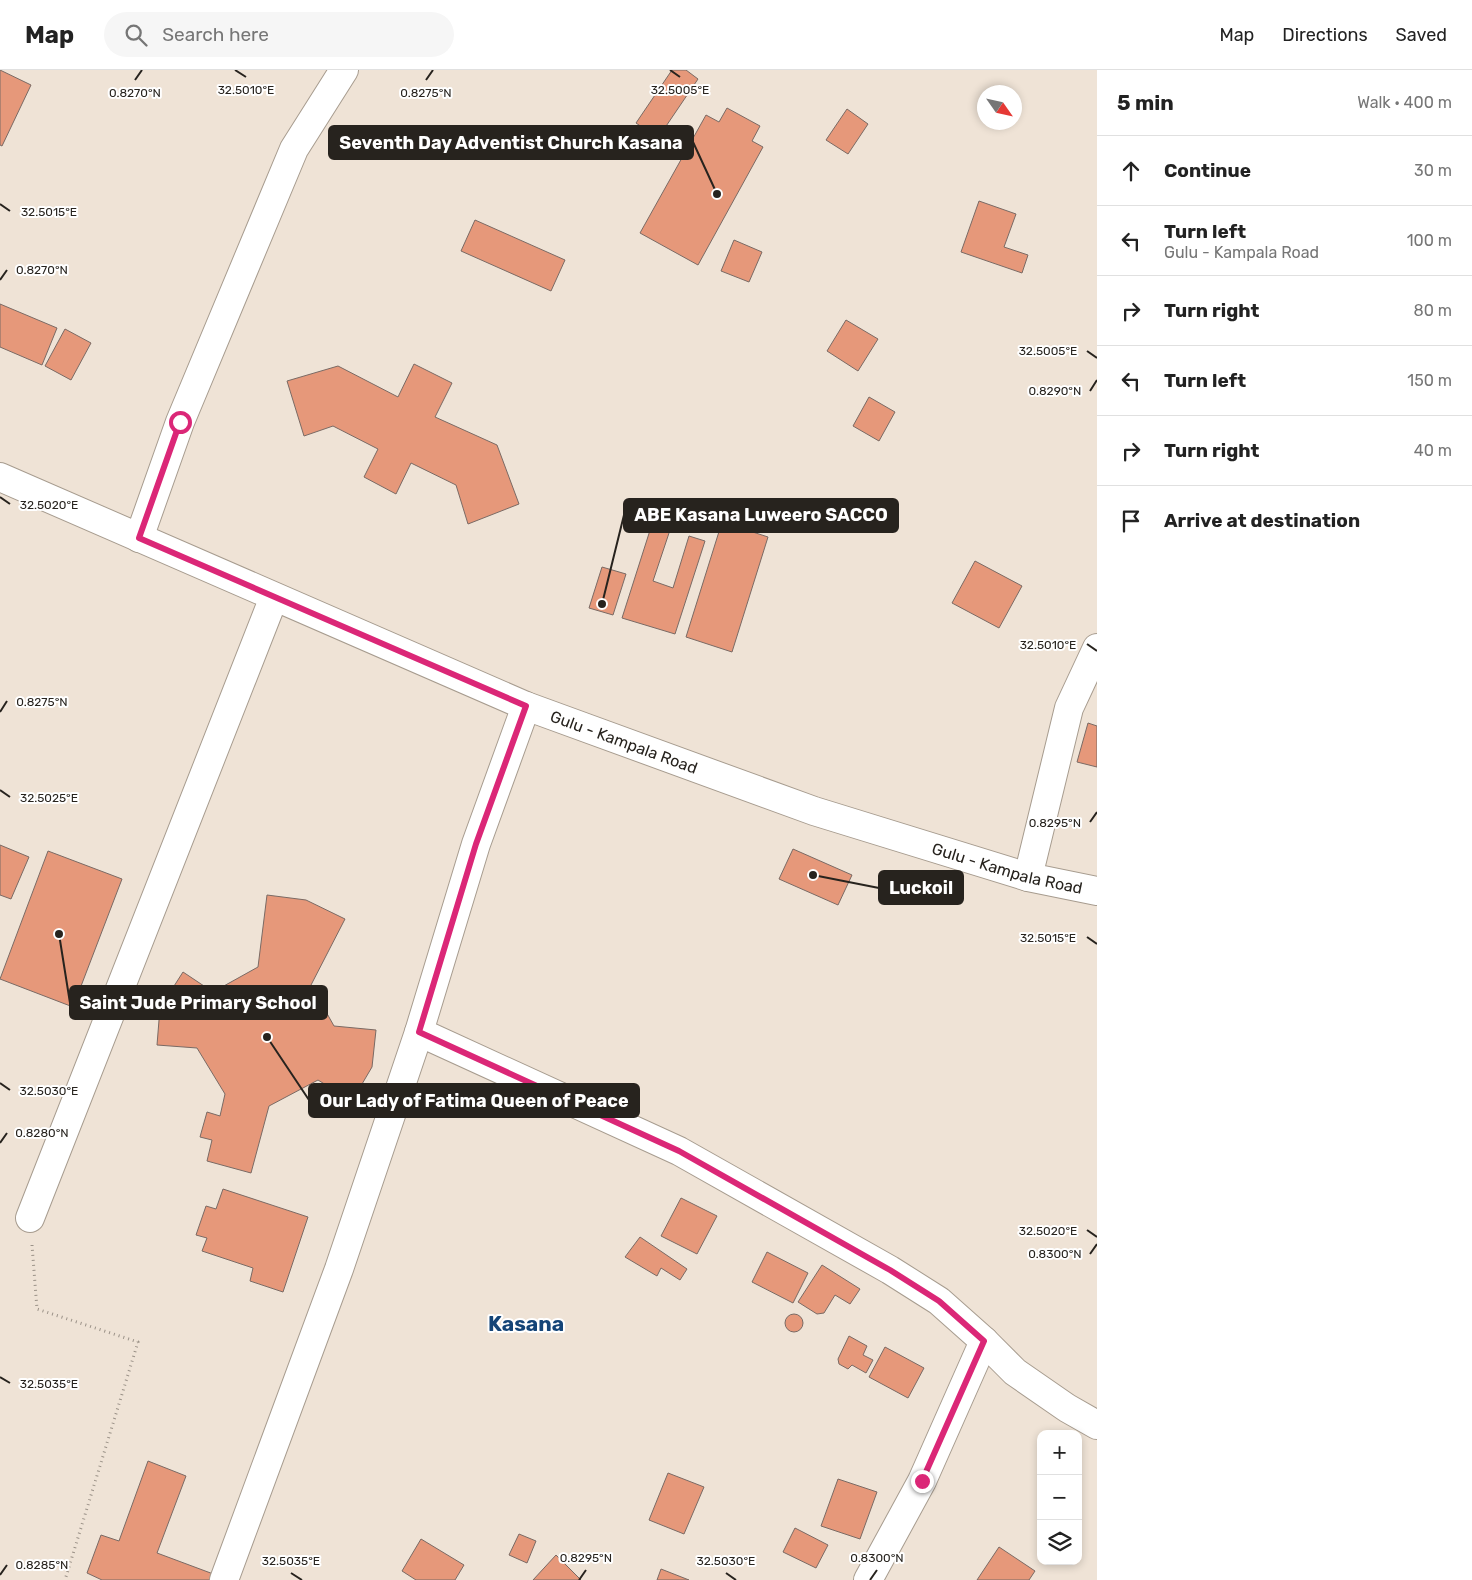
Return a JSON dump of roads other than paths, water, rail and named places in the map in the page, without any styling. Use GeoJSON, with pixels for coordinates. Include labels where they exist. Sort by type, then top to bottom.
{"type":"FeatureCollection","features":[{"type":"Feature","properties":{"kind":"street"},"geometry":{"type":"LineString","coordinates":[[139,538],[180,422],[294,149],[344,70]]}},
{"type":"Feature","properties":{"kind":"street","name":"Gulu - Kampala Road"},"geometry":{"type":"LineString","coordinates":[[0,477],[526,706],[814,811],[1028,877],[1097,891]]}},
{"type":"Feature","properties":{"kind":"street"},"geometry":{"type":"LineString","coordinates":[[30,1218],[274,596]]}},
{"type":"Feature","properties":{"kind":"street"},"geometry":{"type":"LineString","coordinates":[[1028,877],[1069,708],[1097,648]]}},
{"type":"Feature","properties":{"kind":"street"},"geometry":{"type":"LineString","coordinates":[[224,1580],[339,1269],[419,1032],[476,844],[526,706]]}},
{"type":"Feature","properties":{"kind":"street"},"geometry":{"type":"LineString","coordinates":[[419,1032],[679,1151],[890,1270],[939,1301],[1015,1372],[1067,1408],[1097,1425]]}},
{"type":"Feature","properties":{"kind":"street"},"geometry":{"type":"LineString","coordinates":[[868,1580],[922,1481],[984,1341]]}},
{"type":"Feature","properties":{"kind":"place","name":"Seventh Day Adventist Church Kasana"},"geometry":{"type":"Point","coordinates":[717,194]}},
{"type":"Feature","properties":{"kind":"place","name":"ABE Kasana Luweero SACCO"},"geometry":{"type":"Point","coordinates":[602,604]}},
{"type":"Feature","properties":{"kind":"place","name":"Luckoil"},"geometry":{"type":"Point","coordinates":[813,875]}},
{"type":"Feature","properties":{"kind":"place","name":"Saint Jude Primary School"},"geometry":{"type":"Point","coordinates":[59,934]}},
{"type":"Feature","properties":{"kind":"place","name":"Our Lady of Fatima Queen of Peace"},"geometry":{"type":"Point","coordinates":[267,1037]}},
{"type":"Feature","properties":{"kind":"district","name":"Kasana"},"geometry":{"type":"Point","coordinates":[526,1324]}}]}
